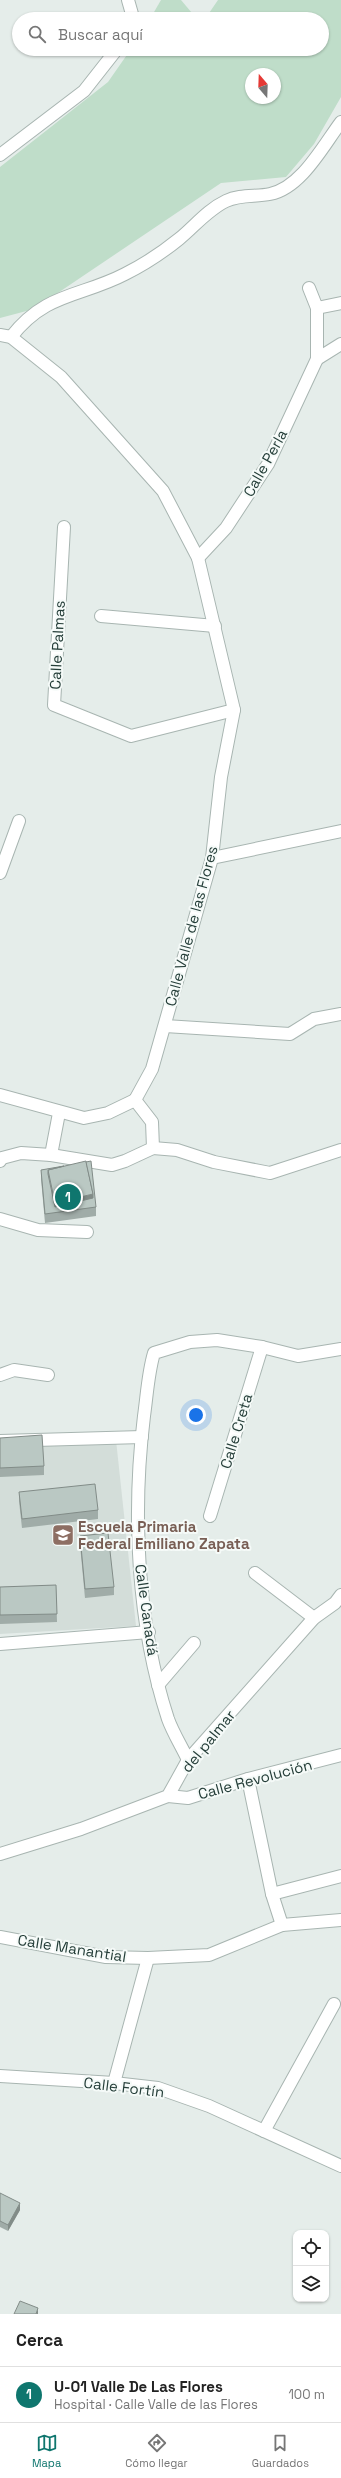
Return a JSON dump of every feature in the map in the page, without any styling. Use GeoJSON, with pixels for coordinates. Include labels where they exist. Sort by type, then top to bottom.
{"type":"FeatureCollection","features":[{"type":"Feature","properties":{"kind":"street"},"geometry":{"type":"LineString","coordinates":[[128,0],[131,12]]}},
{"type":"Feature","properties":{"kind":"street"},"geometry":{"type":"LineString","coordinates":[[0,155],[84,92],[112,56]]}},
{"type":"Feature","properties":{"kind":"street"},"geometry":{"type":"LineString","coordinates":[[5,336],[23,321],[56,299],[125,274],[178,240],[206,215],[226,201],[246,196],[270,194],[284,189],[299,178],[341,122]]}},
{"type":"Feature","properties":{"kind":"street","name":"Calle Perla"},"geometry":{"type":"LineString","coordinates":[[198,558],[226,528],[268,464],[317,359],[317,308],[309,288]]}},
{"type":"Feature","properties":{"kind":"street"},"geometry":{"type":"LineString","coordinates":[[317,308],[341,303]]}},
{"type":"Feature","properties":{"kind":"street","name":"Calle Valle de las Flores"},"geometry":{"type":"LineString","coordinates":[[5,336],[61,377],[163,491],[198,558],[234,710],[221,777],[212,858],[152,1069],[135,1100]]}},
{"type":"Feature","properties":{"kind":"street"},"geometry":{"type":"LineString","coordinates":[[317,359],[341,344]]}},
{"type":"Feature","properties":{"kind":"street","name":"Calle Palmas"},"geometry":{"type":"LineString","coordinates":[[64,527],[54,705],[131,736],[234,710]]}},
{"type":"Feature","properties":{"kind":"street"},"geometry":{"type":"LineString","coordinates":[[101,616],[215,626]]}},
{"type":"Feature","properties":{"kind":"street"},"geometry":{"type":"LineString","coordinates":[[0,873],[18,820]]}},
{"type":"Feature","properties":{"kind":"street"},"geometry":{"type":"LineString","coordinates":[[212,858],[341,831]]}},
{"type":"Feature","properties":{"kind":"street"},"geometry":{"type":"LineString","coordinates":[[165,1026],[290,1034],[314,1019],[341,1014]]}},
{"type":"Feature","properties":{"kind":"street"},"geometry":{"type":"LineString","coordinates":[[0,1095],[59,1113],[84,1118],[108,1113],[135,1100],[152,1122],[153,1148]]}},
{"type":"Feature","properties":{"kind":"street"},"geometry":{"type":"LineString","coordinates":[[51,1155],[59,1113]]}},
{"type":"Feature","properties":{"kind":"street"},"geometry":{"type":"LineString","coordinates":[[0,1161],[2,1158],[21,1153],[51,1155],[112,1165],[125,1162],[153,1148],[177,1150],[214,1162],[270,1173],[341,1150]]}},
{"type":"Feature","properties":{"kind":"street"},"geometry":{"type":"LineString","coordinates":[[0,1219],[38,1230],[87,1232]]}},
{"type":"Feature","properties":{"kind":"street","name":"Calle Canadá"},"geometry":{"type":"LineString","coordinates":[[188,1760],[169,1721],[158,1685],[149,1632],[139,1540],[138,1508],[142,1437],[150,1366],[154,1353],[190,1342],[216,1340],[262,1347]]}},
{"type":"Feature","properties":{"kind":"street"},"geometry":{"type":"LineString","coordinates":[[262,1347],[298,1356],[341,1349]]}},
{"type":"Feature","properties":{"kind":"street","name":"Calle Creta"},"geometry":{"type":"LineString","coordinates":[[210,1516],[262,1347]]}},
{"type":"Feature","properties":{"kind":"street"},"geometry":{"type":"LineString","coordinates":[[2,1370],[14,1370],[48,1375]]}},
{"type":"Feature","properties":{"kind":"street"},"geometry":{"type":"LineString","coordinates":[[0,1441],[142,1437]]}},
{"type":"Feature","properties":{"kind":"street"},"geometry":{"type":"LineString","coordinates":[[255,1573],[314,1618]]}},
{"type":"Feature","properties":{"kind":"street","name":"del palmar"},"geometry":{"type":"LineString","coordinates":[[168,1796],[188,1760],[314,1618],[335,1603],[341,1595]]}},
{"type":"Feature","properties":{"kind":"street"},"geometry":{"type":"LineString","coordinates":[[0,1644],[149,1632]]}},
{"type":"Feature","properties":{"kind":"street"},"geometry":{"type":"LineString","coordinates":[[158,1685],[194,1643]]}},
{"type":"Feature","properties":{"kind":"street","name":"Calle Revolución"},"geometry":{"type":"LineString","coordinates":[[168,1796],[188,1798],[248,1779],[341,1755]]}},
{"type":"Feature","properties":{"kind":"street"},"geometry":{"type":"LineString","coordinates":[[248,1779],[272,1894],[282,1925]]}},
{"type":"Feature","properties":{"kind":"street"},"geometry":{"type":"LineString","coordinates":[[0,1854],[80,1829],[168,1796]]}},
{"type":"Feature","properties":{"kind":"street"},"geometry":{"type":"LineString","coordinates":[[272,1894],[341,1876]]}},
{"type":"Feature","properties":{"kind":"street","name":"Calle Manantial"},"geometry":{"type":"LineString","coordinates":[[0,1937],[106,1957],[148,1958],[209,1955],[282,1925],[341,1920]]}},
{"type":"Feature","properties":{"kind":"street"},"geometry":{"type":"LineString","coordinates":[[114,2083],[148,1958]]}},
{"type":"Feature","properties":{"kind":"street"},"geometry":{"type":"LineString","coordinates":[[264,2131],[334,2004]]}},
{"type":"Feature","properties":{"kind":"street","name":"Calle Fortín"},"geometry":{"type":"LineString","coordinates":[[0,2076],[114,2083],[158,2088],[209,2106],[341,2166]]}},
{"type":"Feature","properties":{"kind":"shaded area","name":"Escuela Primaria Federal Emiliano Zapata"},"geometry":{"type":"Polygon","coordinates":[[[116,1440],[136,1626],[0,1634],[0,1445],[116,1440]]]}},
{"type":"Feature","properties":{"kind":"green space"},"geometry":{"type":"Polygon","coordinates":[[[161,0],[181,0],[191,12],[154,12],[161,0]]]}},
{"type":"Feature","properties":{"kind":"green space"},"geometry":{"type":"Polygon","coordinates":[[[218,0],[341,0],[341,97],[314,144],[286,177],[221,183],[34,309],[0,318],[0,167],[108,82],[126,56],[329,56],[329,12],[210,12],[218,0]]]}},
{"type":"Feature","properties":{"kind":"building"},"geometry":{"type":"Polygon","coordinates":[[[86,1161],[93,1194],[55,1203],[48,1170],[86,1161]]]}},
{"type":"Feature","properties":{"kind":"building"},"geometry":{"type":"Polygon","coordinates":[[[91,1161],[96,1207],[45,1214],[41,1170],[64,1166],[48,1170],[55,1207],[93,1198],[86,1162],[91,1161]]]}},
{"type":"Feature","properties":{"kind":"building"},"geometry":{"type":"Polygon","coordinates":[[[42,1435],[44,1466],[0,1468],[0,1438],[42,1435]]]}},
{"type":"Feature","properties":{"kind":"building"},"geometry":{"type":"Polygon","coordinates":[[[95,1484],[98,1510],[22,1519],[19,1492],[95,1484]]]}},
{"type":"Feature","properties":{"kind":"building"},"geometry":{"type":"Polygon","coordinates":[[[108,1533],[114,1587],[85,1589],[80,1536],[108,1533]]]}},
{"type":"Feature","properties":{"kind":"building"},"geometry":{"type":"Polygon","coordinates":[[[56,1585],[57,1614],[0,1615],[0,1587],[56,1585]]]}},
{"type":"Feature","properties":{"kind":"building"},"geometry":{"type":"Polygon","coordinates":[[[0,2193],[20,2203],[8,2225],[0,2221],[0,2193]]]}},
{"type":"Feature","properties":{"kind":"building"},"geometry":{"type":"Polygon","coordinates":[[[20,2301],[38,2308],[36,2314],[14,2314],[20,2301]]]}},
{"type":"Feature","properties":{"kind":"place","name":"U-01 Valle De Las Flores"},"geometry":{"type":"Point","coordinates":[68,1197]}},
{"type":"Feature","properties":{"kind":"place","name":"Escuela Primaria Federal Emiliano Zapata"},"geometry":{"type":"Point","coordinates":[63,1535]}}]}
